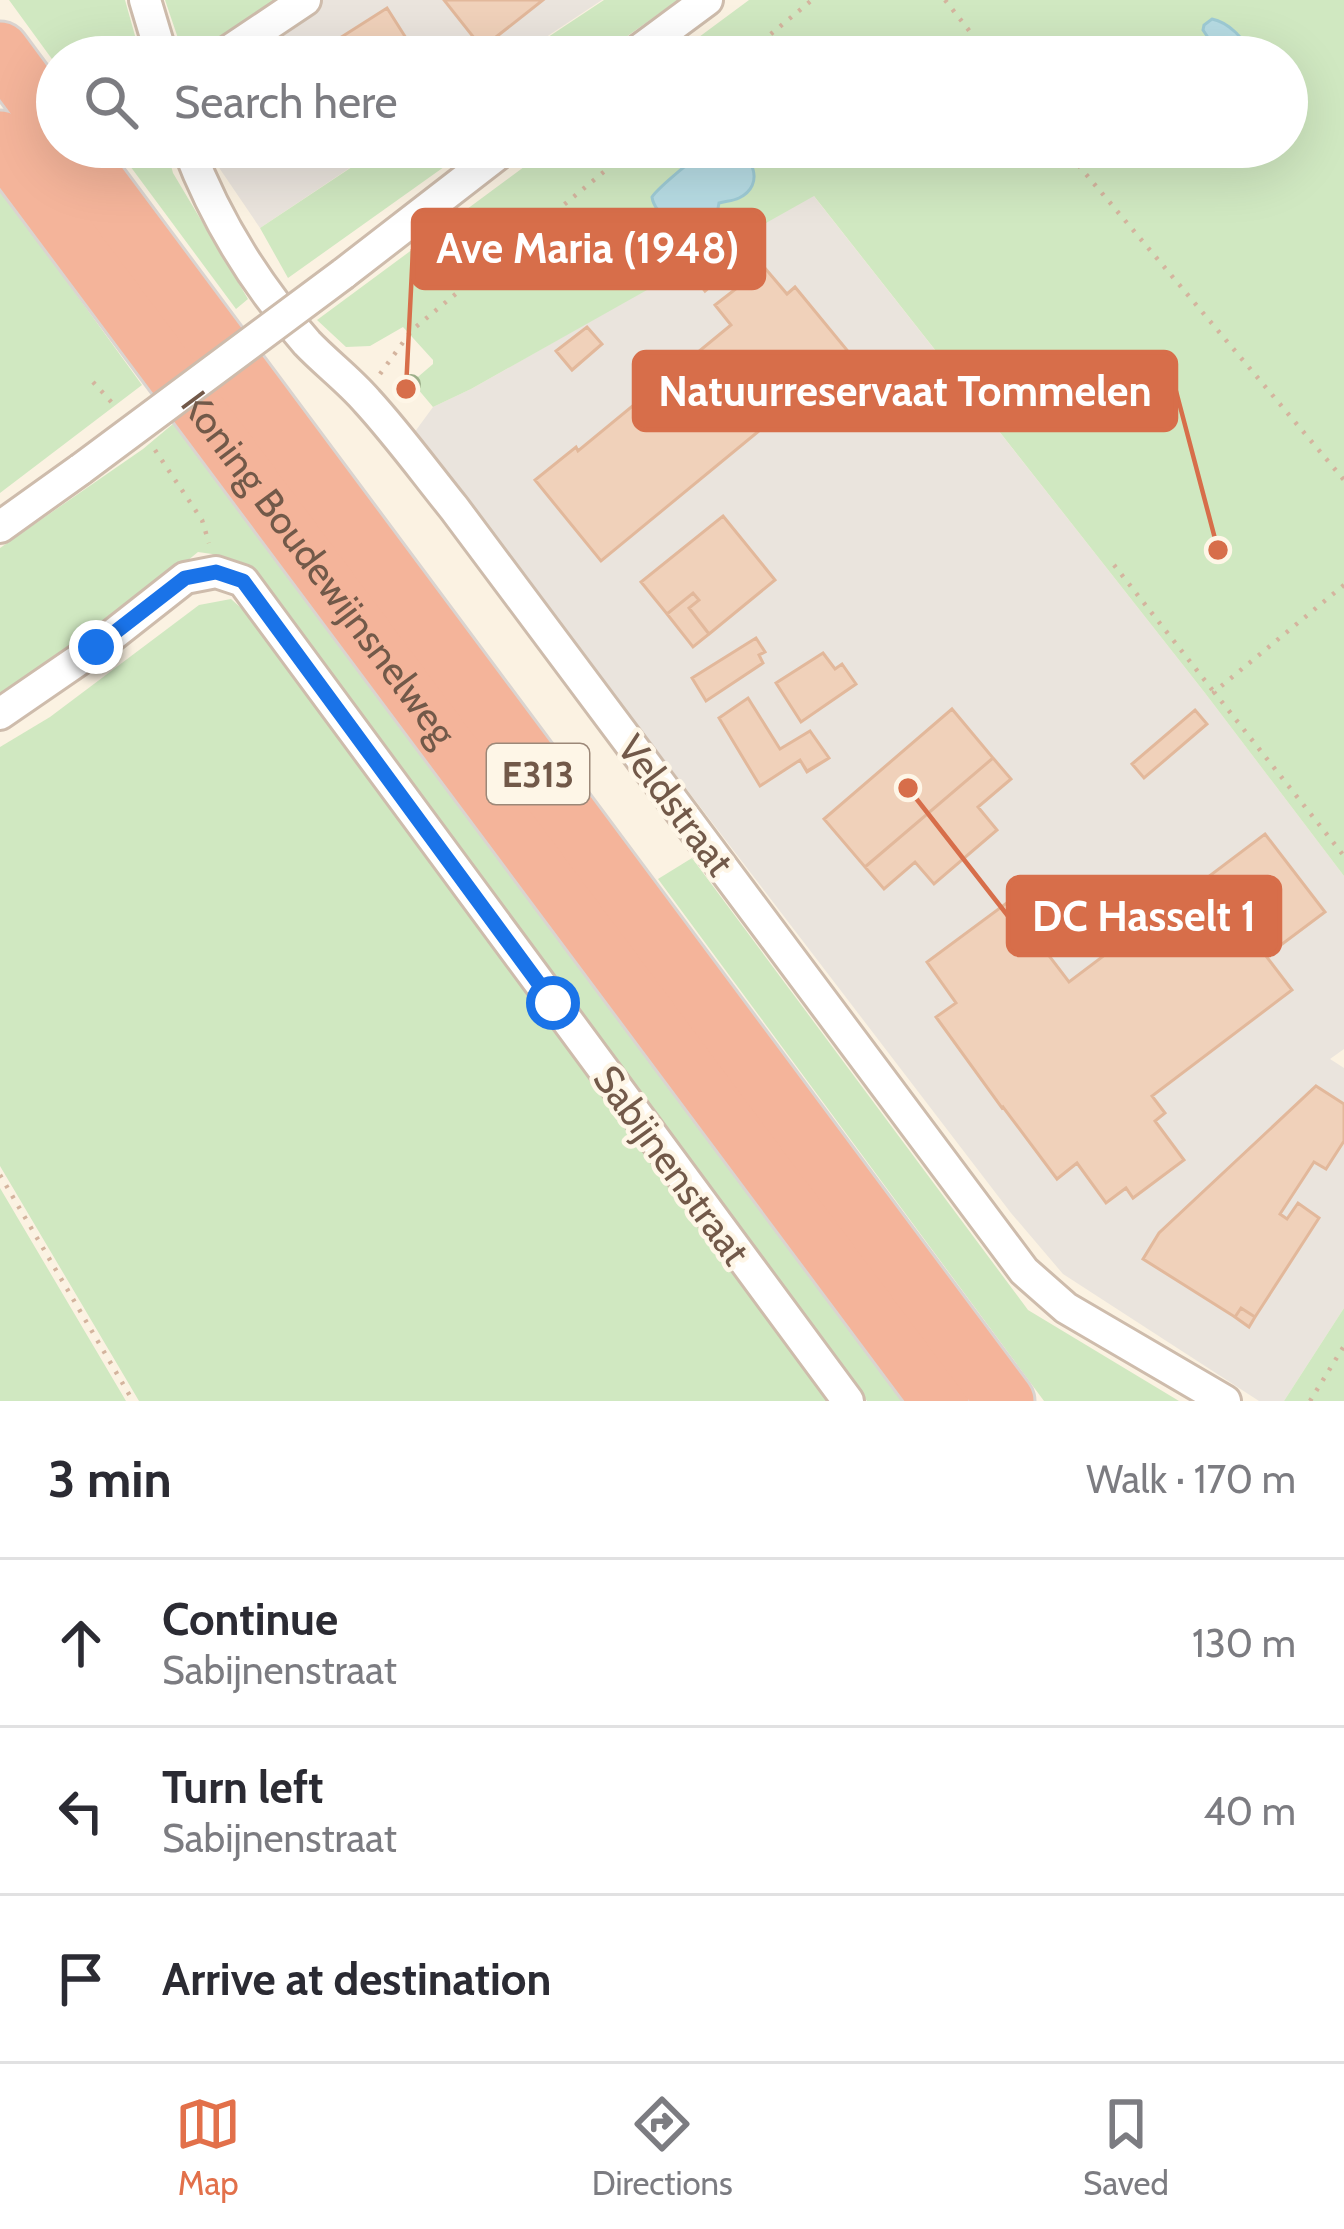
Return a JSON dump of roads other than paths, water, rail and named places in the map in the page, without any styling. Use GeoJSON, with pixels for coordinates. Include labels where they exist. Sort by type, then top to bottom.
{"type":"FeatureCollection","features":[{"type":"Feature","properties":{"kind":"highway"},"geometry":{"type":"LineString","coordinates":[[0,51],[36,100]]}},
{"type":"Feature","properties":{"kind":"highway","name":"Koning Boudewijnsnelweg"},"geometry":{"type":"LineString","coordinates":[[0,140],[940,1401]]}},
{"type":"Feature","properties":{"kind":"highway","name":"Koning Boudewijnsnelweg"},"geometry":{"type":"LineString","coordinates":[[87,168],[1005,1401]]}},
{"type":"Feature","properties":{"kind":"street"},"geometry":{"type":"LineString","coordinates":[[145,0],[156,36]]}},
{"type":"Feature","properties":{"kind":"street"},"geometry":{"type":"LineString","coordinates":[[251,36],[305,0]]}},
{"type":"Feature","properties":{"kind":"street"},"geometry":{"type":"LineString","coordinates":[[658,36],[707,0]]}},
{"type":"Feature","properties":{"kind":"street","name":"Veldstraat"},"geometry":{"type":"LineString","coordinates":[[196,168],[205,194],[262,284],[308,343],[363,396],[454,508],[1024,1271],[1066,1308],[1226,1401]]}},
{"type":"Feature","properties":{"kind":"street"},"geometry":{"type":"LineString","coordinates":[[0,527],[480,168]]}},
{"type":"Feature","properties":{"kind":"street","name":"Sabijnenstraat"},"geometry":{"type":"LineString","coordinates":[[0,714],[185,578],[216,572],[243,581],[848,1401]]}},
{"type":"Feature","properties":{"kind":"water"},"geometry":{"type":"Polygon","coordinates":[[[1212,19],[1239,36],[1207,36],[1204,25],[1212,19]]]}},
{"type":"Feature","properties":{"kind":"water"},"geometry":{"type":"Polygon","coordinates":[[[684,168],[752,168],[754,178],[739,198],[719,203],[712,224],[697,236],[680,235],[656,207],[652,197],[684,168]]]}},
{"type":"Feature","properties":{"kind":"place","name":"Ave Maria (1948)"},"geometry":{"type":"Point","coordinates":[406,389]}},
{"type":"Feature","properties":{"kind":"place","name":"Natuurreservaat Tommelen"},"geometry":{"type":"Point","coordinates":[1218,550]}},
{"type":"Feature","properties":{"kind":"place","name":"DC Hasselt 1"},"geometry":{"type":"Point","coordinates":[908,788]}}]}
